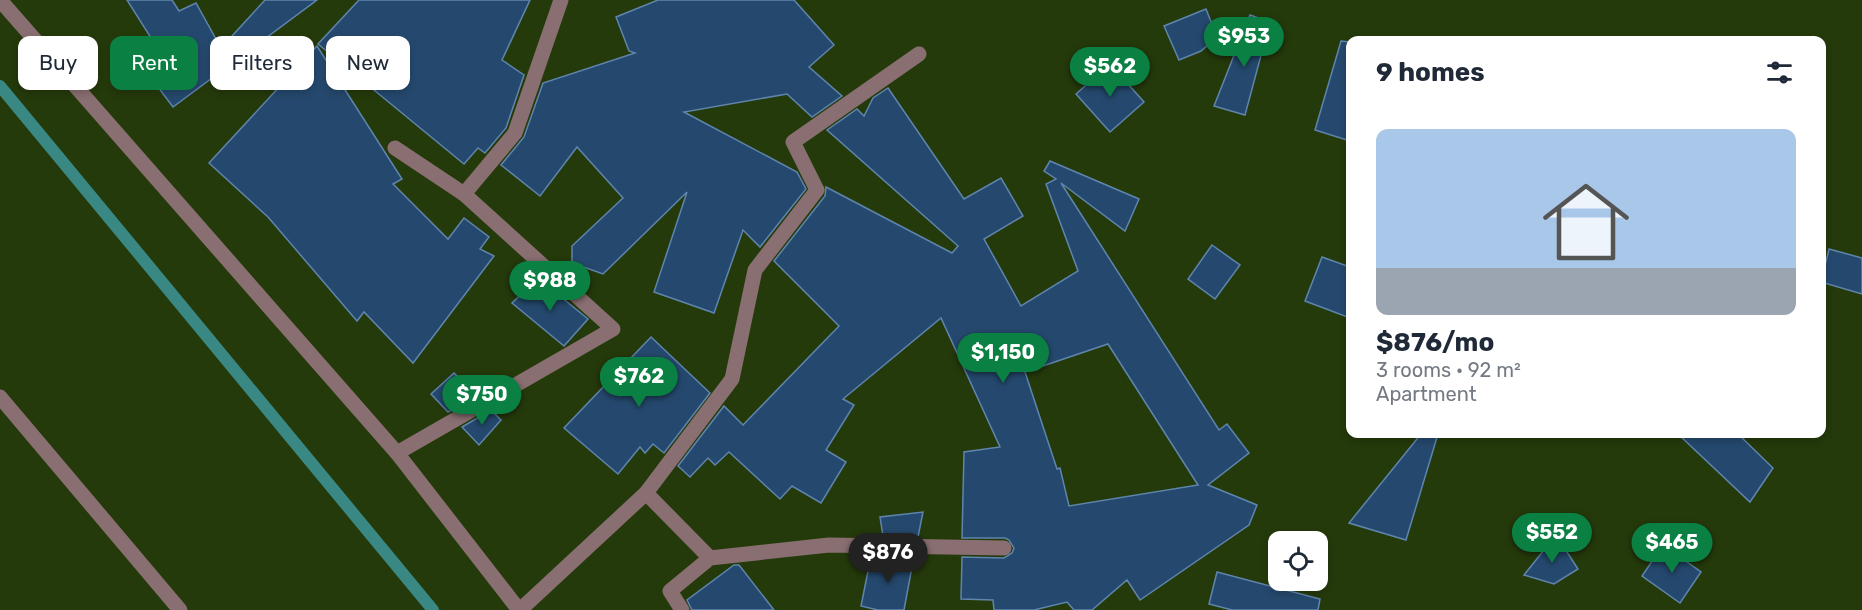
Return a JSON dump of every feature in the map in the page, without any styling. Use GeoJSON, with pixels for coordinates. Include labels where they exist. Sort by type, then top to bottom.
{"type":"FeatureCollection","features":[{"type":"Feature","properties":{"kind":"street"},"geometry":{"type":"LineString","coordinates":[[0,0],[397,453],[520,610],[646,493],[732,379],[755,270],[817,190],[793,142],[919,54]]}},
{"type":"Feature","properties":{"kind":"street"},"geometry":{"type":"LineString","coordinates":[[464,194],[515,133],[561,0]]}},
{"type":"Feature","properties":{"kind":"street"},"geometry":{"type":"LineString","coordinates":[[395,148],[464,194],[613,329],[397,453]]}},
{"type":"Feature","properties":{"kind":"street"},"geometry":{"type":"LineString","coordinates":[[0,397],[180,610]]}},
{"type":"Feature","properties":{"kind":"street"},"geometry":{"type":"LineString","coordinates":[[646,493],[710,558]]}},
{"type":"Feature","properties":{"kind":"street"},"geometry":{"type":"LineString","coordinates":[[682,610],[670,591],[710,558],[829,545],[1005,548]]}},
{"type":"Feature","properties":{"kind":"building"},"geometry":{"type":"Polygon","coordinates":[[[127,0],[172,0],[179,11],[196,3],[214,36],[210,36],[210,80],[198,88],[198,36],[150,36],[127,0]]]}},
{"type":"Feature","properties":{"kind":"building"},"geometry":{"type":"Polygon","coordinates":[[[265,0],[317,0],[269,36],[232,36],[265,0]]]}},
{"type":"Feature","properties":{"kind":"building"},"geometry":{"type":"Polygon","coordinates":[[[359,0],[530,0],[502,60],[524,75],[506,128],[485,153],[478,148],[464,164],[374,90],[410,90],[410,36],[326,36],[326,51],[318,44],[359,0]]]}},
{"type":"Feature","properties":{"kind":"building"},"geometry":{"type":"Polygon","coordinates":[[[658,0],[794,0],[834,45],[809,67],[842,96],[812,117],[787,94],[684,112],[797,172],[806,189],[760,247],[743,230],[714,313],[654,292],[687,192],[603,274],[572,263],[572,246],[623,198],[577,147],[540,196],[501,165],[524,137],[543,83],[635,53],[629,51],[616,17],[658,0]]]}},
{"type":"Feature","properties":{"kind":"building"},"geometry":{"type":"Polygon","coordinates":[[[1206,9],[1217,37],[1201,51],[1179,60],[1164,26],[1206,9]]]}},
{"type":"Feature","properties":{"kind":"building"},"geometry":{"type":"Polygon","coordinates":[[[1250,15],[1270,22],[1245,115],[1214,106],[1250,15]]]}},
{"type":"Feature","properties":{"kind":"building"},"geometry":{"type":"Polygon","coordinates":[[[1341,41],[1346,42],[1346,140],[1315,130],[1341,41]]]}},
{"type":"Feature","properties":{"kind":"building"},"geometry":{"type":"Polygon","coordinates":[[[317,46],[326,60],[326,90],[345,90],[402,179],[393,184],[448,239],[464,218],[489,237],[480,249],[494,256],[413,363],[364,312],[357,321],[268,217],[209,163],[276,90],[314,90],[314,49],[317,46]]]}},
{"type":"Feature","properties":{"kind":"building"},"geometry":{"type":"Polygon","coordinates":[[[1110,64],[1144,102],[1110,132],[1076,94],[1110,64]]]}},
{"type":"Feature","properties":{"kind":"building"},"geometry":{"type":"Polygon","coordinates":[[[888,88],[964,199],[1001,178],[1023,216],[984,239],[1021,306],[1078,271],[1046,184],[1056,179],[1044,171],[1050,161],[1139,199],[1125,231],[1061,183],[1219,430],[1227,424],[1249,453],[1208,485],[1257,505],[1249,525],[1140,600],[1127,580],[1092,610],[1074,610],[1067,602],[1034,610],[994,610],[993,600],[961,599],[962,557],[1004,558],[1012,553],[1014,548],[1005,538],[962,538],[964,452],[1000,447],[941,318],[843,399],[854,405],[826,450],[846,462],[821,503],[792,486],[780,499],[729,452],[715,465],[708,458],[690,477],[678,466],[724,406],[743,425],[839,326],[774,261],[825,196],[826,187],[952,253],[958,246],[827,130],[857,109],[864,116],[873,98],[888,88]],[[1108,344],[1025,372],[1057,469],[1060,468],[1069,506],[1198,485],[1108,344]]]}},
{"type":"Feature","properties":{"kind":"building"},"geometry":{"type":"Polygon","coordinates":[[[160,90],[196,90],[173,107],[160,90]]]}},
{"type":"Feature","properties":{"kind":"building"},"geometry":{"type":"Polygon","coordinates":[[[1212,245],[1240,265],[1215,299],[1188,279],[1212,245]]]}},
{"type":"Feature","properties":{"kind":"building"},"geometry":{"type":"Polygon","coordinates":[[[1829,249],[1862,258],[1862,294],[1826,283],[1826,261],[1829,249]]]}},
{"type":"Feature","properties":{"kind":"building"},"geometry":{"type":"Polygon","coordinates":[[[1322,257],[1346,266],[1346,316],[1305,301],[1322,257]]]}},
{"type":"Feature","properties":{"kind":"building"},"geometry":{"type":"Polygon","coordinates":[[[538,278],[588,319],[564,346],[512,303],[538,278]]]}},
{"type":"Feature","properties":{"kind":"building"},"geometry":{"type":"Polygon","coordinates":[[[651,337],[710,393],[664,453],[653,444],[645,453],[640,447],[618,474],[564,428],[651,337]]]}},
{"type":"Feature","properties":{"kind":"building"},"geometry":{"type":"Polygon","coordinates":[[[454,373],[477,396],[448,412],[431,394],[454,373]]]}},
{"type":"Feature","properties":{"kind":"building"},"geometry":{"type":"Polygon","coordinates":[[[491,410],[501,420],[479,445],[462,427],[491,410]]]}},
{"type":"Feature","properties":{"kind":"building"},"geometry":{"type":"Polygon","coordinates":[[[1418,438],[1437,438],[1406,540],[1349,523],[1418,438]]]}},
{"type":"Feature","properties":{"kind":"building"},"geometry":{"type":"Polygon","coordinates":[[[1682,438],[1742,438],[1773,468],[1750,502],[1682,438]]]}},
{"type":"Feature","properties":{"kind":"building"},"geometry":{"type":"Polygon","coordinates":[[[923,512],[918,537],[883,536],[880,517],[923,512]]]}},
{"type":"Feature","properties":{"kind":"building"},"geometry":{"type":"Polygon","coordinates":[[[1556,535],[1578,569],[1554,584],[1524,575],[1556,535]]]}},
{"type":"Feature","properties":{"kind":"building"},"geometry":{"type":"Polygon","coordinates":[[[1663,545],[1701,572],[1680,603],[1642,576],[1663,545]]]}},
{"type":"Feature","properties":{"kind":"building"},"geometry":{"type":"Polygon","coordinates":[[[885,556],[914,556],[904,610],[878,610],[861,606],[870,561],[886,565],[885,556]]]}},
{"type":"Feature","properties":{"kind":"building"},"geometry":{"type":"Polygon","coordinates":[[[734,565],[739,565],[774,610],[692,610],[687,600],[734,565]]]}},
{"type":"Feature","properties":{"kind":"building"},"geometry":{"type":"Polygon","coordinates":[[[1217,572],[1268,585],[1268,591],[1289,591],[1320,599],[1318,610],[1232,610],[1209,604],[1217,572]]]}},
{"type":"Feature","properties":{"kind":"waterway"},"geometry":{"type":"LineString","coordinates":[[0,86],[433,610]]}}]}
